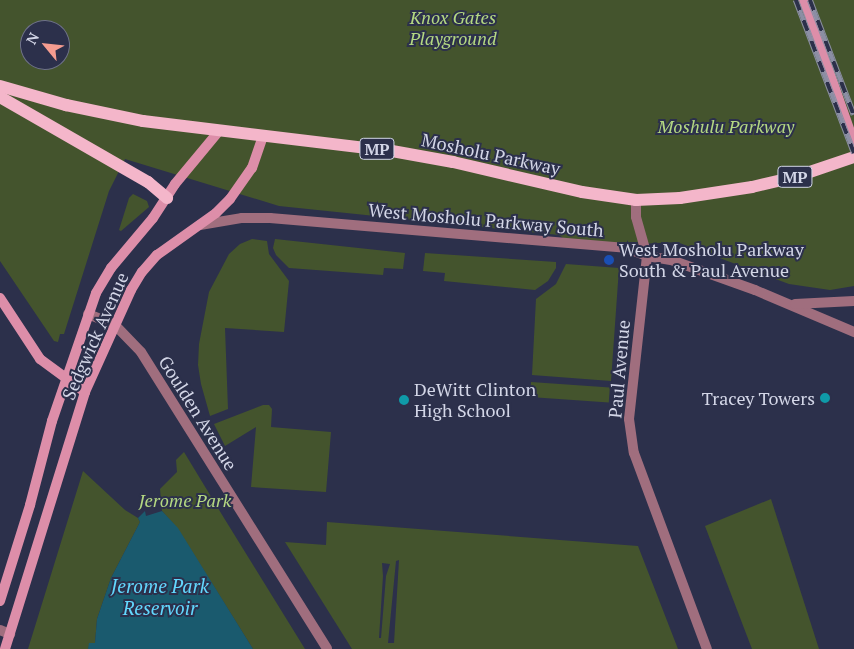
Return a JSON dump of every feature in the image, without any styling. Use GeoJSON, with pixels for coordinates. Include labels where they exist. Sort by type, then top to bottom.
{"type":"FeatureCollection","features":[{"type":"Feature","properties":{"kind":"main road"},"geometry":{"type":"LineString","coordinates":[[804,0],[854,143]]}},
{"type":"Feature","properties":{"kind":"main road","name":"Mosholu Parkway"},"geometry":{"type":"LineString","coordinates":[[0,86],[117,116],[219,131],[414,155],[582,192],[636,200],[680,198],[752,187],[795,177],[854,157]]}},
{"type":"Feature","properties":{"kind":"main road"},"geometry":{"type":"LineString","coordinates":[[0,97],[148,182],[167,198]]}},
{"type":"Feature","properties":{"kind":"main road","name":"Sedgwick Avenue"},"geometry":{"type":"LineString","coordinates":[[0,601],[66,380],[88,314],[105,276],[153,218],[184,172],[219,131]]}},
{"type":"Feature","properties":{"kind":"main road","name":"Sedgwick Avenue"},"geometry":{"type":"LineString","coordinates":[[5,649],[5,632],[85,392],[137,280],[149,264],[174,241],[223,207],[243,183],[256,160],[262,136]]}},
{"type":"Feature","properties":{"kind":"main road"},"geometry":{"type":"LineString","coordinates":[[0,298],[40,359],[66,380],[85,392]]}},
{"type":"Feature","properties":{"kind":"street","name":"Paul Avenue"},"geometry":{"type":"LineString","coordinates":[[636,200],[636,217],[646,256],[629,419],[634,453],[707,649]]}},
{"type":"Feature","properties":{"kind":"street","name":"West Mosholu Parkway South"},"geometry":{"type":"LineString","coordinates":[[199,225],[242,218],[277,218],[626,248],[646,256],[674,261],[792,304],[854,332]]}},
{"type":"Feature","properties":{"kind":"street","name":"West Mosholu Parkway South"},"geometry":{"type":"LineString","coordinates":[[792,304],[854,301]]}},
{"type":"Feature","properties":{"kind":"street","name":"Goulden Avenue"},"geometry":{"type":"LineString","coordinates":[[88,314],[115,325],[146,359],[326,649]]}},
{"type":"Feature","properties":{"kind":"green space","name":"Moshulu Parkway"},"geometry":{"type":"Polygon","coordinates":[[[0,0],[854,0],[854,286],[830,290],[789,284],[677,242],[622,245],[566,240],[559,235],[279,206],[125,159],[109,191],[64,334],[60,334],[58,342],[54,341],[0,261],[0,0]]]}},
{"type":"Feature","properties":{"kind":"green space"},"geometry":{"type":"Polygon","coordinates":[[[133,194],[147,201],[149,207],[121,231],[119,230],[129,198],[133,194]]]}},
{"type":"Feature","properties":{"kind":"green space"},"geometry":{"type":"Polygon","coordinates":[[[252,239],[267,241],[269,254],[289,281],[284,332],[225,328],[228,409],[210,416],[198,365],[199,344],[209,292],[229,254],[240,244],[252,239]]]}},
{"type":"Feature","properties":{"kind":"green space"},"geometry":{"type":"Polygon","coordinates":[[[275,239],[405,253],[403,269],[384,268],[383,275],[289,268],[276,255],[273,248],[275,239]]]}},
{"type":"Feature","properties":{"kind":"green space"},"geometry":{"type":"Polygon","coordinates":[[[425,253],[556,262],[556,268],[548,281],[535,290],[444,281],[445,273],[423,271],[425,253]]]}},
{"type":"Feature","properties":{"kind":"green space"},"geometry":{"type":"Polygon","coordinates":[[[566,264],[619,268],[611,381],[532,375],[536,299],[556,284],[566,264]]]}},
{"type":"Feature","properties":{"kind":"green space"},"geometry":{"type":"Polygon","coordinates":[[[531,382],[610,388],[609,402],[530,397],[531,382]]]}},
{"type":"Feature","properties":{"kind":"green space"},"geometry":{"type":"Polygon","coordinates":[[[263,405],[269,405],[272,409],[271,427],[331,432],[326,492],[251,487],[256,427],[225,446],[214,424],[263,405]]]}},
{"type":"Feature","properties":{"kind":"green space","name":"Jerome Park"},"geometry":{"type":"Polygon","coordinates":[[[184,452],[305,649],[253,649],[178,529],[162,511],[160,489],[177,472],[176,460],[184,452]]]}},
{"type":"Feature","properties":{"kind":"green space"},"geometry":{"type":"Polygon","coordinates":[[[83,471],[125,510],[138,518],[140,522],[111,578],[97,619],[95,643],[90,643],[88,649],[28,649],[83,471]]]}},
{"type":"Feature","properties":{"kind":"green space"},"geometry":{"type":"Polygon","coordinates":[[[771,499],[819,649],[752,649],[705,526],[771,499]]]}},
{"type":"Feature","properties":{"kind":"green space"},"geometry":{"type":"Polygon","coordinates":[[[327,522],[638,546],[678,649],[352,649],[285,542],[326,545],[327,522]],[[399,560],[396,561],[388,643],[394,643],[399,560]],[[382,563],[383,576],[379,638],[381,638],[386,576],[390,564],[382,563]]]}},
{"type":"Feature","properties":{"kind":"water","name":"Jerome Park Reservoir"},"geometry":{"type":"Polygon","coordinates":[[[145,511],[146,516],[162,511],[178,528],[253,649],[88,649],[89,643],[95,643],[97,619],[111,578],[140,522],[138,518],[145,511]]]}},
{"type":"Feature","properties":{"kind":"railway"},"geometry":{"type":"LineString","coordinates":[[796,0],[854,153]]}},
{"type":"Feature","properties":{"kind":"railway"},"geometry":{"type":"LineString","coordinates":[[810,0],[854,115]]}},
{"type":"Feature","properties":{"kind":"place","name":"West Mosholu Parkway South & Paul Avenue"},"geometry":{"type":"Point","coordinates":[609,260]}},
{"type":"Feature","properties":{"kind":"place","name":"Tracey Towers"},"geometry":{"type":"Point","coordinates":[825,398]}},
{"type":"Feature","properties":{"kind":"place","name":"DeWitt Clinton High School"},"geometry":{"type":"Point","coordinates":[404,400]}},
{"type":"Feature","properties":{"kind":"park label","name":"Knox Gates Playground"},"geometry":{"type":"Point","coordinates":[453,28]}}]}
